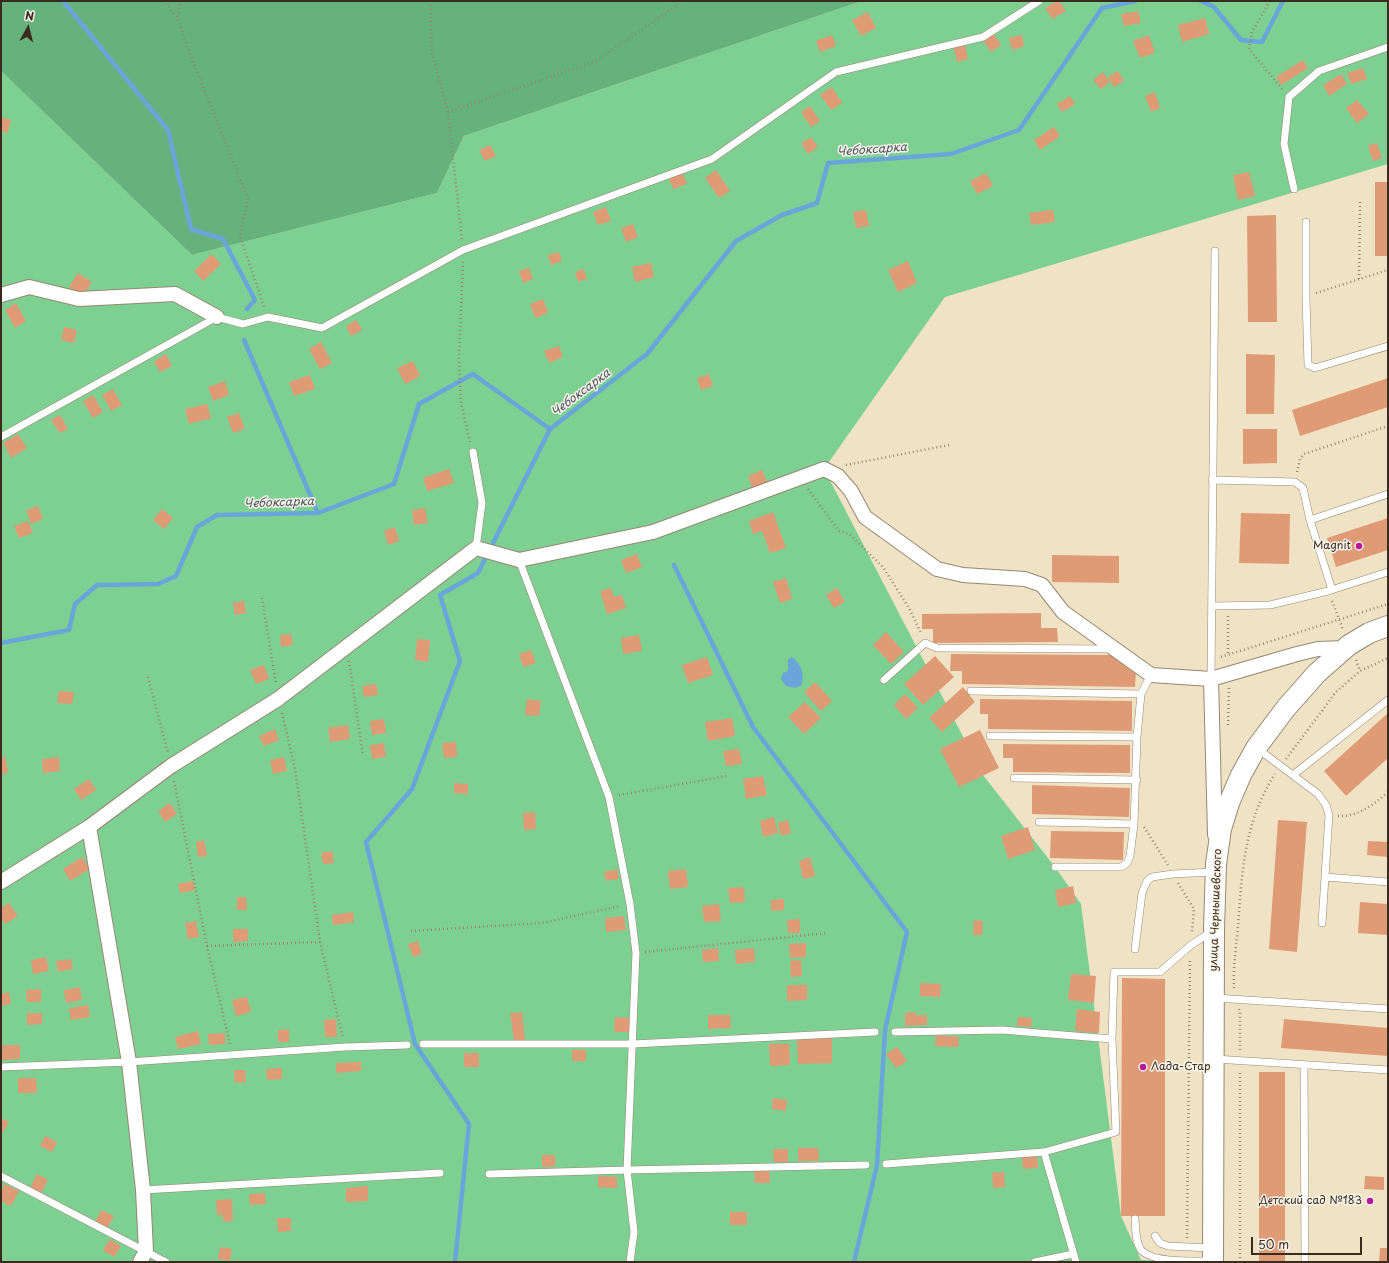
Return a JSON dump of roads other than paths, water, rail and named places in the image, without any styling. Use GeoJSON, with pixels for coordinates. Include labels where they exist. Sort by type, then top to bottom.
{"type":"FeatureCollection","features":[{"type":"Feature","properties":{"kind":"street"},"geometry":{"type":"LineString","coordinates":[[1,295],[29,287],[78,299],[175,294],[217,317]]}},
{"type":"Feature","properties":{"kind":"street"},"geometry":{"type":"LineString","coordinates":[[1,882],[88,827],[171,766],[278,699],[476,548],[519,560],[653,532],[824,469],[838,476],[851,491],[865,517],[937,569],[963,575],[1025,579],[1042,585],[1063,612],[1151,675],[1211,679],[1297,654],[1318,649],[1348,646]]}},
{"type":"Feature","properties":{"kind":"street","name":"улица Чернышевского"},"geometry":{"type":"LineString","coordinates":[[1213,1257],[1213,998],[1216,868],[1222,829],[1229,803],[1256,748],[1286,708],[1317,673],[1348,646],[1369,633],[1388,626]]}},
{"type":"Feature","properties":{"kind":"street"},"geometry":{"type":"LineString","coordinates":[[1211,679],[1216,868]]}},
{"type":"Feature","properties":{"kind":"street"},"geometry":{"type":"LineString","coordinates":[[88,827],[129,1062],[142,1190],[143,1256]]}},
{"type":"Feature","properties":{"kind":"lane"},"geometry":{"type":"LineString","coordinates":[[1,437],[217,317],[243,324],[268,317],[322,328],[463,250],[712,159],[836,72],[983,37],[1038,1]]}},
{"type":"Feature","properties":{"kind":"lane"},"geometry":{"type":"LineString","coordinates":[[1294,188],[1284,144],[1289,97],[1319,71],[1388,47]]}},
{"type":"Feature","properties":{"kind":"lane"},"geometry":{"type":"LineString","coordinates":[[1306,222],[1308,365],[1315,368],[1388,346]]}},
{"type":"Feature","properties":{"kind":"lane"},"geometry":{"type":"LineString","coordinates":[[1211,679],[1213,606],[1212,480],[1215,251]]}},
{"type":"Feature","properties":{"kind":"lane"},"geometry":{"type":"LineString","coordinates":[[473,452],[482,503],[476,548]]}},
{"type":"Feature","properties":{"kind":"lane"},"geometry":{"type":"LineString","coordinates":[[1212,480],[1295,482],[1303,488],[1310,520],[1330,590]]}},
{"type":"Feature","properties":{"kind":"lane"},"geometry":{"type":"LineString","coordinates":[[1310,520],[1388,494]]}},
{"type":"Feature","properties":{"kind":"lane"},"geometry":{"type":"LineString","coordinates":[[519,560],[609,797],[630,904],[636,953],[627,1170],[634,1232],[630,1262]]}},
{"type":"Feature","properties":{"kind":"lane"},"geometry":{"type":"LineString","coordinates":[[1213,606],[1270,605],[1330,590],[1388,572]]}},
{"type":"Feature","properties":{"kind":"lane"},"geometry":{"type":"LineString","coordinates":[[884,680],[925,643],[937,648],[1116,649]]}},
{"type":"Feature","properties":{"kind":"lane"},"geometry":{"type":"LineString","coordinates":[[1055,867],[1120,867],[1127,863],[1130,856],[1134,824],[1137,780],[1137,738],[1141,694],[1151,675]]}},
{"type":"Feature","properties":{"kind":"lane"},"geometry":{"type":"LineString","coordinates":[[971,691],[1141,694]]}},
{"type":"Feature","properties":{"kind":"lane"},"geometry":{"type":"LineString","coordinates":[[1293,775],[1388,700]]}},
{"type":"Feature","properties":{"kind":"lane"},"geometry":{"type":"LineString","coordinates":[[990,736],[1137,738]]}},
{"type":"Feature","properties":{"kind":"lane"},"geometry":{"type":"LineString","coordinates":[[1256,748],[1318,794],[1326,805],[1329,815],[1322,923]]}},
{"type":"Feature","properties":{"kind":"lane"},"geometry":{"type":"LineString","coordinates":[[1014,778],[1137,780]]}},
{"type":"Feature","properties":{"kind":"lane"},"geometry":{"type":"LineString","coordinates":[[1039,822],[1134,824]]}},
{"type":"Feature","properties":{"kind":"lane"},"geometry":{"type":"LineString","coordinates":[[1135,949],[1142,893],[1147,881],[1152,876],[1216,868]]}},
{"type":"Feature","properties":{"kind":"lane"},"geometry":{"type":"LineString","coordinates":[[1325,877],[1388,882]]}},
{"type":"Feature","properties":{"kind":"lane"},"geometry":{"type":"LineString","coordinates":[[886,1164],[1044,1152],[1116,1132],[1112,1039],[1114,972],[1160,972],[1191,945],[1214,930]]}},
{"type":"Feature","properties":{"kind":"lane"},"geometry":{"type":"LineString","coordinates":[[1213,998],[1388,1009]]}},
{"type":"Feature","properties":{"kind":"lane"},"geometry":{"type":"LineString","coordinates":[[895,1032],[1002,1030],[1112,1039]]}},
{"type":"Feature","properties":{"kind":"lane"},"geometry":{"type":"LineString","coordinates":[[423,1044],[633,1044],[875,1032]]}},
{"type":"Feature","properties":{"kind":"lane"},"geometry":{"type":"LineString","coordinates":[[1,1067],[129,1062],[345,1047],[407,1045]]}},
{"type":"Feature","properties":{"kind":"lane"},"geometry":{"type":"LineString","coordinates":[[1213,1059],[1388,1070]]}},
{"type":"Feature","properties":{"kind":"lane"},"geometry":{"type":"LineString","coordinates":[[1304,1065],[1305,1262]]}},
{"type":"Feature","properties":{"kind":"lane"},"geometry":{"type":"LineString","coordinates":[[1044,1152],[1076,1262]]}},
{"type":"Feature","properties":{"kind":"lane"},"geometry":{"type":"LineString","coordinates":[[489,1174],[866,1165]]}},
{"type":"Feature","properties":{"kind":"lane"},"geometry":{"type":"LineString","coordinates":[[142,1190],[440,1173]]}},
{"type":"Feature","properties":{"kind":"lane"},"geometry":{"type":"LineString","coordinates":[[1,1176],[143,1256],[166,1262]]}},
{"type":"Feature","properties":{"kind":"lane"},"geometry":{"type":"LineString","coordinates":[[1135,1219],[1136,1238],[1141,1249],[1148,1256],[1161,1260],[1213,1257]]}},
{"type":"Feature","properties":{"kind":"lane"},"geometry":{"type":"LineString","coordinates":[[1155,1236],[1160,1243],[1168,1246],[1187,1247],[1213,1257]]}},
{"type":"Feature","properties":{"kind":"lane"},"geometry":{"type":"LineString","coordinates":[[1035,1262],[1073,1254]]}},
{"type":"Feature","properties":{"kind":"water"},"geometry":{"type":"Polygon","coordinates":[[[792,657],[800,666],[803,676],[802,685],[795,688],[786,686],[781,679],[783,673],[788,671],[788,659],[792,657]]]}},
{"type":"Feature","properties":{"kind":"waterway"},"geometry":{"type":"LineString","coordinates":[[63,1],[168,130],[191,229],[223,239],[255,300],[247,309]]}},
{"type":"Feature","properties":{"kind":"waterway","name":"Чебоксарка"},"geometry":{"type":"LineString","coordinates":[[1,643],[69,630],[75,604],[97,585],[158,584],[176,576],[197,527],[217,515],[318,513],[394,484],[419,404],[473,374],[550,429],[647,354],[736,241],[782,215],[817,203],[828,163],[951,154],[1019,130],[1102,8],[1135,1]]}},
{"type":"Feature","properties":{"kind":"waterway","name":"Чебоксарка"},"geometry":{"type":"LineString","coordinates":[[1201,1],[1214,7],[1241,40],[1262,42],[1283,1]]}},
{"type":"Feature","properties":{"kind":"waterway"},"geometry":{"type":"LineString","coordinates":[[244,340],[318,513]]}},
{"type":"Feature","properties":{"kind":"waterway"},"geometry":{"type":"LineString","coordinates":[[455,1262],[469,1124],[415,1044],[366,842],[412,789],[460,661],[440,595],[478,573],[550,429]]}},
{"type":"Feature","properties":{"kind":"waterway"},"geometry":{"type":"LineString","coordinates":[[674,565],[753,727],[907,932],[885,1030],[877,1165],[854,1262]]}},
{"type":"Feature","properties":{"kind":"place","name":"Magnit"},"geometry":{"type":"Point","coordinates":[1359,546]}},
{"type":"Feature","properties":{"kind":"place","name":"Лада-Стар"},"geometry":{"type":"Point","coordinates":[1143,1067]}},
{"type":"Feature","properties":{"kind":"place","name":"Детский сад №183"},"geometry":{"type":"Point","coordinates":[1370,1201]}}]}
